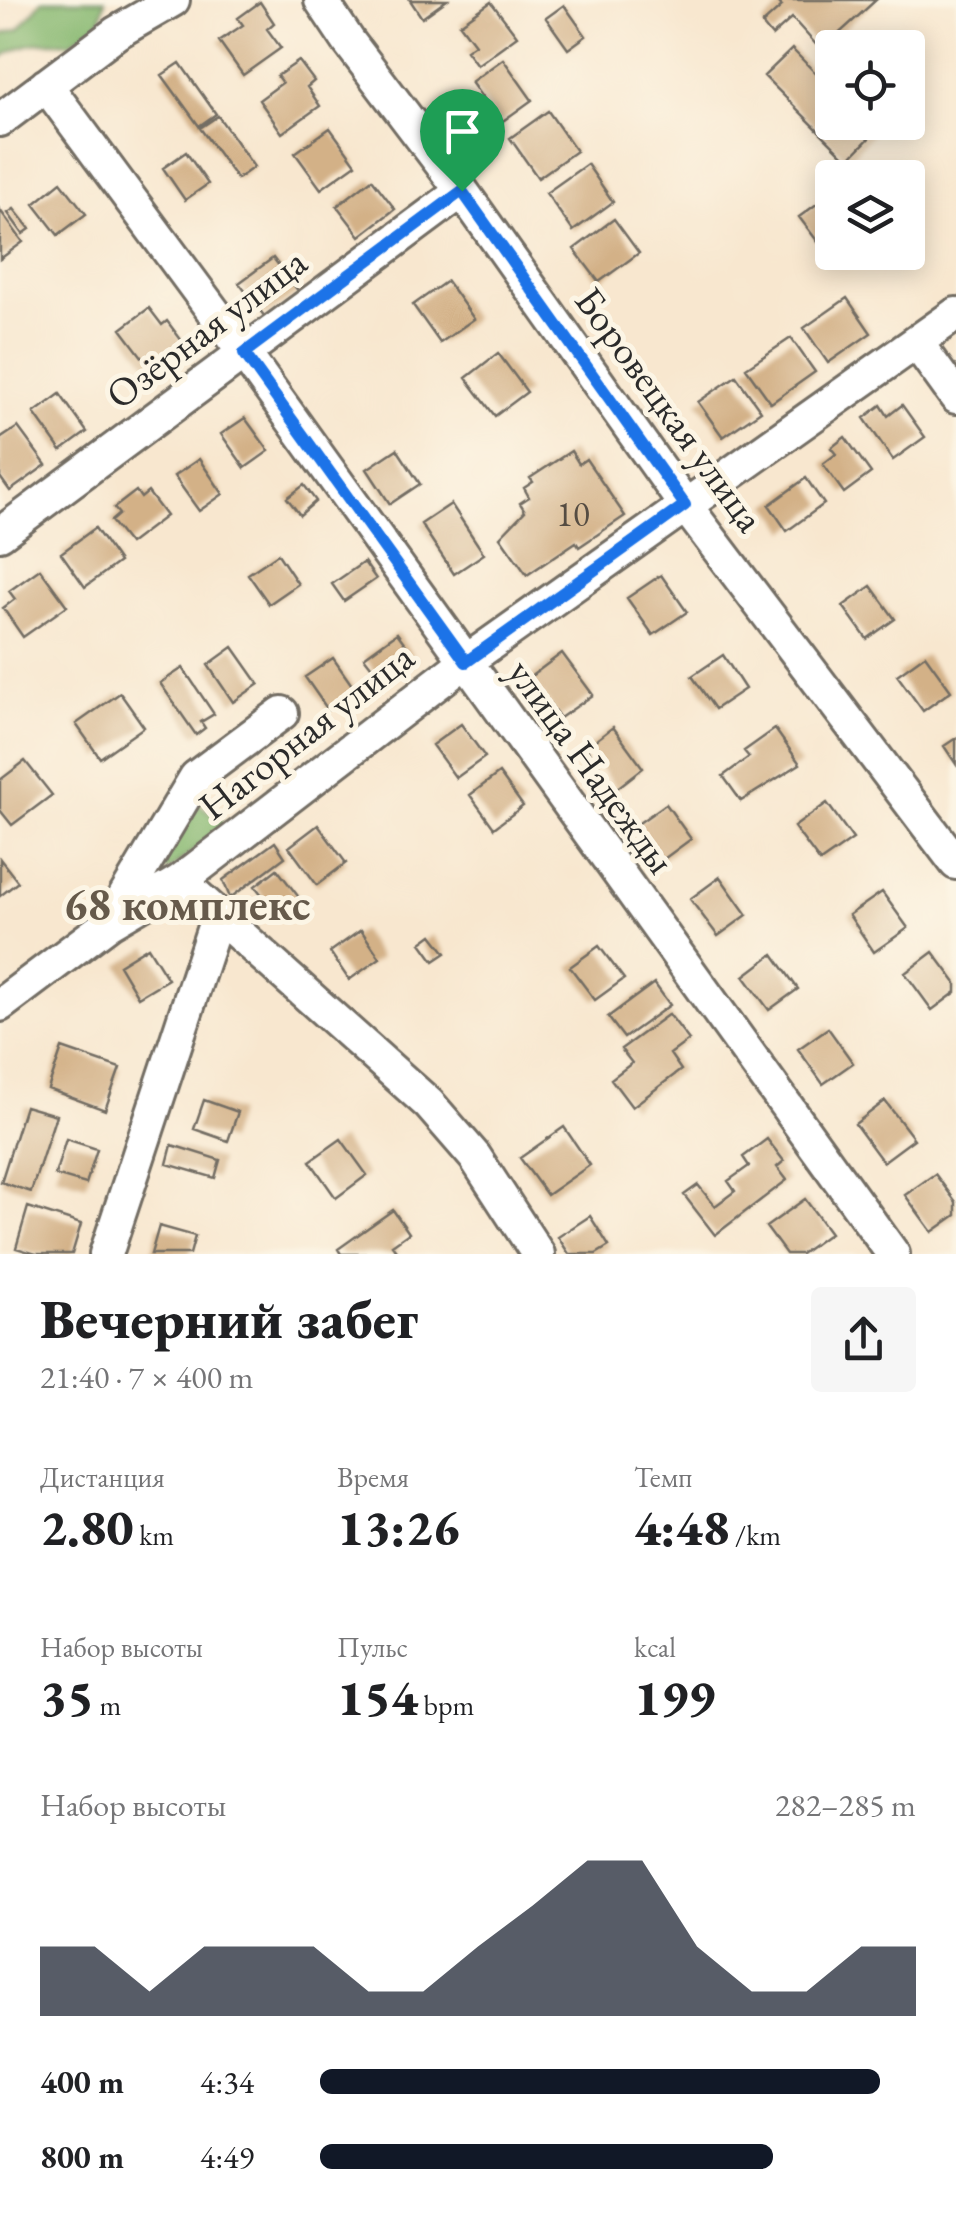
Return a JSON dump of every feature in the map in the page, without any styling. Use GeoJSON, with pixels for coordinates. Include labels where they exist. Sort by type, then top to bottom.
{"type":"FeatureCollection","features":[{"type":"Feature","properties":{"kind":"street"},"geometry":{"type":"LineString","coordinates":[[0,120],[116,33],[173,0]]}},
{"type":"Feature","properties":{"kind":"street","name":"Боровецкая улица"},"geometry":{"type":"LineString","coordinates":[[321,0],[685,505],[956,864]]}},
{"type":"Feature","properties":{"kind":"street","name":"улица Надежды"},"geometry":{"type":"LineString","coordinates":[[46,85],[244,353],[893,1254]]}},
{"type":"Feature","properties":{"kind":"street","name":"Озёрная улица"},"geometry":{"type":"LineString","coordinates":[[0,534],[462,191]]}},
{"type":"Feature","properties":{"kind":"street","name":"Нагорная улица"},"geometry":{"type":"LineString","coordinates":[[0,1005],[109,923],[180,881],[466,662],[956,314]]}},
{"type":"Feature","properties":{"kind":"street"},"geometry":{"type":"LineString","coordinates":[[917,343],[956,397]]}},
{"type":"Feature","properties":{"kind":"street"},"geometry":{"type":"LineString","coordinates":[[109,923],[196,777],[282,714]]}},
{"type":"Feature","properties":{"kind":"street"},"geometry":{"type":"LineString","coordinates":[[180,881],[429,1104],[475,1157],[538,1254]]}},
{"type":"Feature","properties":{"kind":"street"},"geometry":{"type":"LineString","coordinates":[[106,1254],[218,915]]}},
{"type":"Feature","properties":{"kind":"green space"},"geometry":{"type":"Polygon","coordinates":[[[43,0],[105,0],[100,23],[70,43],[33,44],[0,59],[0,35],[19,29],[43,0]]]}},
{"type":"Feature","properties":{"kind":"green space"},"geometry":{"type":"Polygon","coordinates":[[[197,803],[225,826],[165,870],[160,865],[197,803]]]}},
{"type":"Feature","properties":{"kind":"building"},"geometry":{"type":"Polygon","coordinates":[[[410,0],[447,0],[422,18],[410,0]]]}},
{"type":"Feature","properties":{"kind":"building"},"geometry":{"type":"Polygon","coordinates":[[[776,0],[876,0],[843,30],[815,30],[815,43],[792,18],[772,36],[762,24],[782,6],[776,0]]]}},
{"type":"Feature","properties":{"kind":"building"},"geometry":{"type":"Polygon","coordinates":[[[260,2],[274,23],[267,29],[281,48],[243,75],[219,41],[243,25],[238,18],[260,2]]]}},
{"type":"Feature","properties":{"kind":"building"},"geometry":{"type":"Polygon","coordinates":[[[491,2],[517,36],[477,65],[466,50],[475,44],[460,24],[491,2]]]}},
{"type":"Feature","properties":{"kind":"building"},"geometry":{"type":"Polygon","coordinates":[[[564,5],[586,36],[568,49],[546,18],[564,5]]]}},
{"type":"Feature","properties":{"kind":"building"},"geometry":{"type":"Polygon","coordinates":[[[792,49],[815,73],[815,127],[764,76],[792,49]]]}},
{"type":"Feature","properties":{"kind":"building"},"geometry":{"type":"Polygon","coordinates":[[[503,59],[532,100],[500,123],[471,82],[503,59]]]}},
{"type":"Feature","properties":{"kind":"building"},"geometry":{"type":"Polygon","coordinates":[[[299,61],[314,81],[307,87],[320,106],[282,133],[259,100],[282,83],[277,76],[299,61]]]}},
{"type":"Feature","properties":{"kind":"building"},"geometry":{"type":"Polygon","coordinates":[[[180,63],[216,114],[199,126],[162,75],[180,63]]]}},
{"type":"Feature","properties":{"kind":"building"},"geometry":{"type":"Polygon","coordinates":[[[548,111],[576,151],[538,178],[510,138],[548,111]]]}},
{"type":"Feature","properties":{"kind":"building"},"geometry":{"type":"Polygon","coordinates":[[[218,116],[254,167],[237,179],[200,128],[218,116]]]}},
{"type":"Feature","properties":{"kind":"building"},"geometry":{"type":"Polygon","coordinates":[[[330,128],[356,164],[321,189],[295,153],[330,128]]]}},
{"type":"Feature","properties":{"kind":"building"},"geometry":{"type":"Polygon","coordinates":[[[828,140],[867,140],[848,160],[828,140]]]}},
{"type":"Feature","properties":{"kind":"building"},"geometry":{"type":"Polygon","coordinates":[[[186,152],[208,184],[185,200],[163,168],[186,152]]]}},
{"type":"Feature","properties":{"kind":"building"},"geometry":{"type":"Polygon","coordinates":[[[587,164],[613,202],[573,231],[546,193],[587,164]]]}},
{"type":"Feature","properties":{"kind":"building"},"geometry":{"type":"Polygon","coordinates":[[[372,179],[395,209],[360,236],[337,206],[372,179]]]}},
{"type":"Feature","properties":{"kind":"building"},"geometry":{"type":"Polygon","coordinates":[[[61,182],[86,214],[58,235],[34,204],[61,182]]]}},
{"type":"Feature","properties":{"kind":"building"},"geometry":{"type":"Polygon","coordinates":[[[815,205],[815,238],[799,217],[815,205]]]}},
{"type":"Feature","properties":{"kind":"building"},"geometry":{"type":"Polygon","coordinates":[[[14,209],[30,229],[23,234],[8,213],[14,209]]]}},
{"type":"Feature","properties":{"kind":"building"},"geometry":{"type":"Polygon","coordinates":[[[0,210],[23,242],[0,259],[0,210]]]}},
{"type":"Feature","properties":{"kind":"building"},"geometry":{"type":"Polygon","coordinates":[[[614,219],[639,253],[599,282],[574,249],[614,219]]]}},
{"type":"Feature","properties":{"kind":"building"},"geometry":{"type":"Polygon","coordinates":[[[273,258],[299,292],[265,317],[239,283],[273,258]]]}},
{"type":"Feature","properties":{"kind":"building"},"geometry":{"type":"Polygon","coordinates":[[[447,281],[474,319],[440,343],[413,305],[447,281]]]}},
{"type":"Feature","properties":{"kind":"building"},"geometry":{"type":"Polygon","coordinates":[[[847,298],[871,333],[828,363],[804,328],[847,298]]]}},
{"type":"Feature","properties":{"kind":"building"},"geometry":{"type":"Polygon","coordinates":[[[149,308],[162,325],[167,321],[188,349],[155,374],[121,329],[149,308]]]}},
{"type":"Feature","properties":{"kind":"building"},"geometry":{"type":"Polygon","coordinates":[[[791,338],[815,372],[771,403],[746,368],[791,338]]]}},
{"type":"Feature","properties":{"kind":"building"},"geometry":{"type":"Polygon","coordinates":[[[498,353],[527,392],[495,416],[466,378],[498,353]]]}},
{"type":"Feature","properties":{"kind":"building"},"geometry":{"type":"Polygon","coordinates":[[[736,376],[761,411],[723,437],[698,402],[736,376]]]}},
{"type":"Feature","properties":{"kind":"building"},"geometry":{"type":"Polygon","coordinates":[[[60,394],[87,432],[61,451],[34,413],[60,394]]]}},
{"type":"Feature","properties":{"kind":"building"},"geometry":{"type":"Polygon","coordinates":[[[881,405],[888,416],[902,405],[925,437],[893,460],[864,418],[881,405]]]}},
{"type":"Feature","properties":{"kind":"building"},"geometry":{"type":"Polygon","coordinates":[[[245,418],[269,451],[245,468],[221,434],[245,418]]]}},
{"type":"Feature","properties":{"kind":"building"},"geometry":{"type":"Polygon","coordinates":[[[18,427],[46,465],[10,491],[0,477],[0,439],[18,427]]]}},
{"type":"Feature","properties":{"kind":"building"},"geometry":{"type":"Polygon","coordinates":[[[845,437],[871,473],[844,493],[823,464],[836,454],[831,448],[845,437]]]}},
{"type":"Feature","properties":{"kind":"building"},"geometry":{"type":"Polygon","coordinates":[[[397,449],[420,484],[390,504],[367,469],[397,449]]]}},
{"type":"Feature","properties":{"kind":"building"},"geometry":{"type":"Polygon","coordinates":[[[571,451],[579,464],[586,459],[625,516],[527,575],[500,537],[525,511],[520,503],[529,497],[524,488],[533,482],[530,478],[571,451]]]}},
{"type":"Feature","properties":{"kind":"building"},"geometry":{"type":"Polygon","coordinates":[[[199,459],[223,494],[199,511],[174,476],[199,459]]]}},
{"type":"Feature","properties":{"kind":"building"},"geometry":{"type":"Polygon","coordinates":[[[806,478],[824,504],[787,531],[769,505],[806,478]]]}},
{"type":"Feature","properties":{"kind":"building"},"geometry":{"type":"Polygon","coordinates":[[[304,485],[316,501],[300,515],[287,498],[304,485]]]}},
{"type":"Feature","properties":{"kind":"building"},"geometry":{"type":"Polygon","coordinates":[[[136,491],[141,498],[148,492],[166,516],[129,544],[111,521],[119,514],[114,508],[136,491]]]}},
{"type":"Feature","properties":{"kind":"building"},"geometry":{"type":"Polygon","coordinates":[[[451,504],[484,554],[454,574],[421,524],[451,504]]]}},
{"type":"Feature","properties":{"kind":"building"},"geometry":{"type":"Polygon","coordinates":[[[95,528],[119,562],[85,587],[61,553],[95,528]]]}},
{"type":"Feature","properties":{"kind":"building"},"geometry":{"type":"Polygon","coordinates":[[[278,554],[298,584],[269,604],[248,574],[278,554]]]}},
{"type":"Feature","properties":{"kind":"building"},"geometry":{"type":"Polygon","coordinates":[[[364,562],[376,579],[344,601],[332,584],[364,562]]]}},
{"type":"Feature","properties":{"kind":"building"},"geometry":{"type":"Polygon","coordinates":[[[40,569],[67,606],[23,637],[3,608],[15,599],[9,591],[40,569]]]}},
{"type":"Feature","properties":{"kind":"building"},"geometry":{"type":"Polygon","coordinates":[[[661,575],[687,612],[653,635],[627,598],[661,575]]]}},
{"type":"Feature","properties":{"kind":"building"},"geometry":{"type":"Polygon","coordinates":[[[871,586],[895,619],[867,639],[843,606],[871,586]]]}},
{"type":"Feature","properties":{"kind":"building"},"geometry":{"type":"Polygon","coordinates":[[[397,633],[417,660],[385,684],[364,657],[397,633]]]}},
{"type":"Feature","properties":{"kind":"building"},"geometry":{"type":"Polygon","coordinates":[[[233,647],[259,684],[233,702],[208,665],[233,647]]]}},
{"type":"Feature","properties":{"kind":"building"},"geometry":{"type":"Polygon","coordinates":[[[562,653],[593,695],[560,718],[530,677],[562,653]]]}},
{"type":"Feature","properties":{"kind":"building"},"geometry":{"type":"Polygon","coordinates":[[[723,655],[745,689],[715,709],[692,676],[723,655]]]}},
{"type":"Feature","properties":{"kind":"building"},"geometry":{"type":"Polygon","coordinates":[[[925,655],[951,691],[923,711],[897,675],[925,655]]]}},
{"type":"Feature","properties":{"kind":"building"},"geometry":{"type":"Polygon","coordinates":[[[333,658],[356,691],[328,710],[305,677],[333,658]]]}},
{"type":"Feature","properties":{"kind":"building"},"geometry":{"type":"Polygon","coordinates":[[[183,668],[214,714],[201,722],[205,728],[196,735],[160,683],[183,668]]]}},
{"type":"Feature","properties":{"kind":"building"},"geometry":{"type":"Polygon","coordinates":[[[120,693],[144,727],[100,758],[76,724],[120,693]]]}},
{"type":"Feature","properties":{"kind":"building"},"geometry":{"type":"Polygon","coordinates":[[[461,724],[485,757],[456,778],[432,745],[461,724]]]}},
{"type":"Feature","properties":{"kind":"building"},"geometry":{"type":"Polygon","coordinates":[[[613,727],[643,768],[616,789],[586,748],[613,727]]]}},
{"type":"Feature","properties":{"kind":"building"},"geometry":{"type":"Polygon","coordinates":[[[775,729],[800,764],[741,801],[723,776],[749,757],[744,751],[775,729]]]}},
{"type":"Feature","properties":{"kind":"building"},"geometry":{"type":"Polygon","coordinates":[[[956,738],[956,764],[944,746],[956,738]]]}},
{"type":"Feature","properties":{"kind":"building"},"geometry":{"type":"Polygon","coordinates":[[[25,761],[52,795],[12,825],[0,810],[0,780],[25,761]]]}},
{"type":"Feature","properties":{"kind":"building"},"geometry":{"type":"Polygon","coordinates":[[[499,773],[523,806],[494,828],[470,795],[499,773]]]}},
{"type":"Feature","properties":{"kind":"building"},"geometry":{"type":"Polygon","coordinates":[[[827,803],[853,839],[820,862],[794,827],[827,803]]]}},
{"type":"Feature","properties":{"kind":"building"},"geometry":{"type":"Polygon","coordinates":[[[666,804],[691,839],[661,861],[636,825],[666,804]]]}},
{"type":"Feature","properties":{"kind":"building"},"geometry":{"type":"Polygon","coordinates":[[[318,825],[346,863],[317,885],[289,847],[318,825]]]}},
{"type":"Feature","properties":{"kind":"building"},"geometry":{"type":"Polygon","coordinates":[[[275,842],[285,857],[230,898],[223,880],[275,842]]]}},
{"type":"Feature","properties":{"kind":"building"},"geometry":{"type":"Polygon","coordinates":[[[0,859],[18,882],[0,896],[0,859]]]}},
{"type":"Feature","properties":{"kind":"building"},"geometry":{"type":"Polygon","coordinates":[[[277,869],[301,900],[279,917],[255,886],[277,869]]]}},
{"type":"Feature","properties":{"kind":"building"},"geometry":{"type":"Polygon","coordinates":[[[720,877],[747,915],[718,936],[690,899],[720,877]]]}},
{"type":"Feature","properties":{"kind":"building"},"geometry":{"type":"Polygon","coordinates":[[[882,892],[908,928],[874,952],[849,915],[882,892]]]}},
{"type":"Feature","properties":{"kind":"building"},"geometry":{"type":"Polygon","coordinates":[[[361,930],[380,958],[349,980],[330,952],[361,930]]]}},
{"type":"Feature","properties":{"kind":"building"},"geometry":{"type":"Polygon","coordinates":[[[432,935],[446,953],[434,961],[421,943],[432,935]]]}},
{"type":"Feature","properties":{"kind":"building"},"geometry":{"type":"Polygon","coordinates":[[[599,946],[624,979],[595,1000],[570,967],[599,946]]]}},
{"type":"Feature","properties":{"kind":"building"},"geometry":{"type":"Polygon","coordinates":[[[148,947],[168,979],[138,997],[119,965],[148,947]]]}},
{"type":"Feature","properties":{"kind":"building"},"geometry":{"type":"Polygon","coordinates":[[[933,952],[956,983],[956,992],[932,1010],[905,973],[933,952]]]}},
{"type":"Feature","properties":{"kind":"building"},"geometry":{"type":"Polygon","coordinates":[[[773,954],[798,989],[769,1010],[744,976],[773,954]]]}},
{"type":"Feature","properties":{"kind":"building"},"geometry":{"type":"Polygon","coordinates":[[[654,983],[670,1005],[624,1038],[608,1017],[654,983]]]}},
{"type":"Feature","properties":{"kind":"building"},"geometry":{"type":"Polygon","coordinates":[[[669,1014],[689,1040],[670,1054],[681,1070],[632,1107],[611,1079],[632,1063],[621,1049],[669,1014]]]}},
{"type":"Feature","properties":{"kind":"building"},"geometry":{"type":"Polygon","coordinates":[[[828,1028],[853,1063],[823,1084],[798,1049],[828,1028]]]}},
{"type":"Feature","properties":{"kind":"building"},"geometry":{"type":"Polygon","coordinates":[[[62,1048],[120,1068],[105,1110],[48,1089],[62,1048]]]}},
{"type":"Feature","properties":{"kind":"building"},"geometry":{"type":"Polygon","coordinates":[[[204,1100],[238,1112],[228,1141],[194,1129],[204,1100]]]}},
{"type":"Feature","properties":{"kind":"building"},"geometry":{"type":"Polygon","coordinates":[[[885,1101],[914,1139],[883,1162],[855,1124],[885,1101]]]}},
{"type":"Feature","properties":{"kind":"building"},"geometry":{"type":"Polygon","coordinates":[[[25,1106],[56,1115],[31,1192],[1,1182],[25,1106]]]}},
{"type":"Feature","properties":{"kind":"building"},"geometry":{"type":"Polygon","coordinates":[[[564,1127],[590,1165],[547,1195],[520,1158],[564,1127]]]}},
{"type":"Feature","properties":{"kind":"building"},"geometry":{"type":"Polygon","coordinates":[[[66,1139],[97,1149],[86,1184],[55,1175],[66,1139]]]}},
{"type":"Feature","properties":{"kind":"building"},"geometry":{"type":"Polygon","coordinates":[[[341,1139],[367,1175],[336,1198],[310,1161],[341,1139]]]}},
{"type":"Feature","properties":{"kind":"building"},"geometry":{"type":"Polygon","coordinates":[[[767,1139],[784,1161],[777,1167],[787,1180],[715,1235],[684,1195],[698,1185],[715,1206],[735,1191],[728,1181],[749,1166],[743,1157],[767,1139]]]}},
{"type":"Feature","properties":{"kind":"building"},"geometry":{"type":"Polygon","coordinates":[[[172,1145],[220,1160],[215,1178],[167,1164],[172,1145]]]}},
{"type":"Feature","properties":{"kind":"building"},"geometry":{"type":"Polygon","coordinates":[[[935,1174],[956,1202],[956,1215],[932,1232],[905,1195],[935,1174]]]}},
{"type":"Feature","properties":{"kind":"building"},"geometry":{"type":"Polygon","coordinates":[[[805,1199],[830,1233],[801,1254],[786,1254],[766,1227],[805,1199]]]}},
{"type":"Feature","properties":{"kind":"building"},"geometry":{"type":"Polygon","coordinates":[[[28,1207],[81,1224],[72,1254],[36,1254],[16,1248],[28,1207]]]}},
{"type":"Feature","properties":{"kind":"building"},"geometry":{"type":"Polygon","coordinates":[[[393,1210],[409,1233],[392,1245],[399,1254],[341,1254],[338,1249],[393,1210]]]}},
{"type":"Feature","properties":{"kind":"building"},"geometry":{"type":"Polygon","coordinates":[[[590,1216],[609,1246],[596,1254],[569,1254],[558,1237],[590,1216]]]}},
{"type":"Feature","properties":{"kind":"building"},"geometry":{"type":"Polygon","coordinates":[[[159,1226],[195,1236],[190,1254],[151,1254],[159,1226]]]}},
{"type":"Feature","properties":{"kind":"district","name":"68 комплекс"},"geometry":{"type":"Point","coordinates":[187,904]}},
{"type":"Feature","properties":{"kind":"route"},"geometry":{"type":"LineString","coordinates":[[462,191],[685,505],[466,662],[244,353],[462,191]]}}]}
